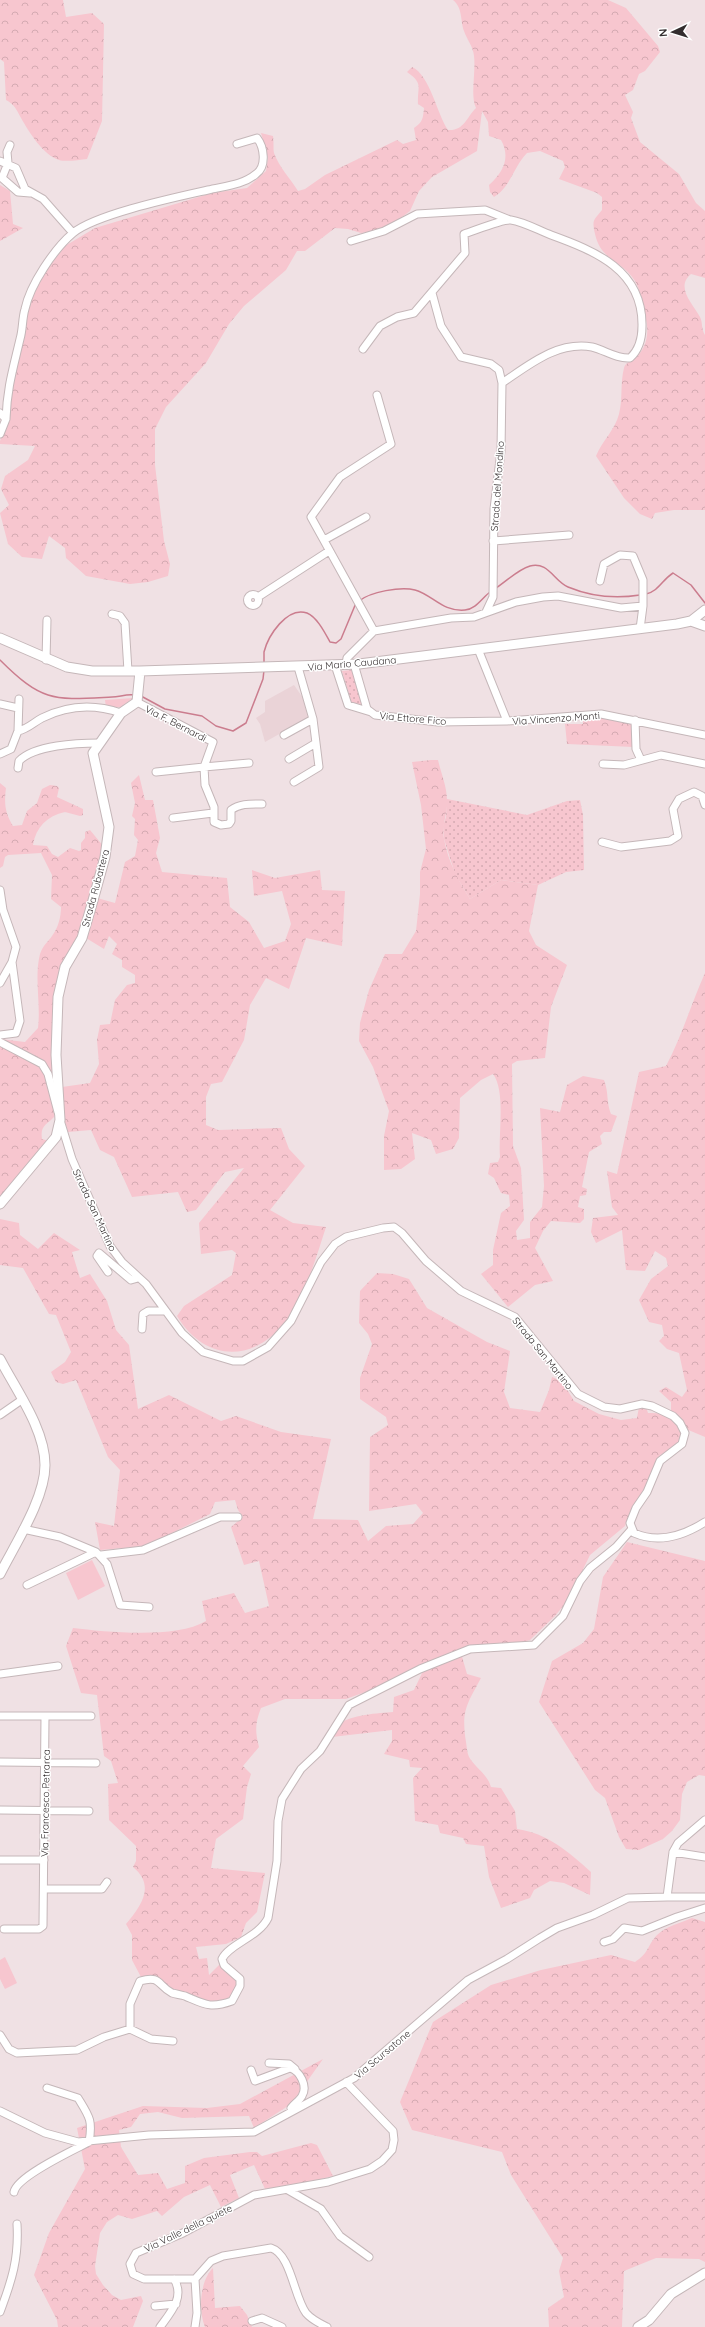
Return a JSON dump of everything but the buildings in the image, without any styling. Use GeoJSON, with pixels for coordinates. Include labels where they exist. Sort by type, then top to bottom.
{"type":"FeatureCollection","features":[{"type":"Feature","properties":{"kind":"street"},"geometry":{"type":"LineString","coordinates":[[0,434],[6,419],[6,393],[12,364],[20,338],[25,308],[37,281],[51,257],[73,233],[88,224],[120,213],[184,196],[243,183],[258,173],[264,157],[263,150],[262,144],[257,138],[237,144]]}},
{"type":"Feature","properties":{"kind":"street"},"geometry":{"type":"LineString","coordinates":[[10,145],[3,162],[2,178],[18,192],[30,193]]}},
{"type":"Feature","properties":{"kind":"street"},"geometry":{"type":"LineString","coordinates":[[3,162],[16,168],[25,189],[43,199],[73,233]]}},
{"type":"Feature","properties":{"kind":"street"},"geometry":{"type":"LineString","coordinates":[[351,241],[384,231],[417,214],[485,210],[592,250],[615,266],[630,280],[642,316],[642,335],[636,352],[630,358],[622,359],[591,347],[555,350],[532,362],[502,383]]}},
{"type":"Feature","properties":{"kind":"street"},"geometry":{"type":"LineString","coordinates":[[363,349],[380,326],[397,317],[414,313],[432,293],[464,253],[464,234],[510,220]]}},
{"type":"Feature","properties":{"kind":"street","name":"Strada del Mondino"},"geometry":{"type":"LineString","coordinates":[[432,293],[441,326],[461,357],[491,364],[499,370],[502,383],[501,451],[494,501],[493,595],[486,612]]}},
{"type":"Feature","properties":{"kind":"street"},"geometry":{"type":"LineString","coordinates":[[374,631],[311,517],[340,477],[391,444],[377,395]]}},
{"type":"Feature","properties":{"kind":"street"},"geometry":{"type":"LineString","coordinates":[[0,413],[6,419]]}},
{"type":"Feature","properties":{"kind":"street"},"geometry":{"type":"LineString","coordinates":[[324,540],[366,517]]}},
{"type":"Feature","properties":{"kind":"street"},"geometry":{"type":"LineString","coordinates":[[493,541],[569,535]]}},
{"type":"Feature","properties":{"kind":"street"},"geometry":{"type":"LineString","coordinates":[[258,597],[329,551]]}},
{"type":"Feature","properties":{"kind":"street"},"geometry":{"type":"LineString","coordinates":[[600,580],[604,564],[620,555],[633,556],[643,580],[644,594],[640,629]]}},
{"type":"Feature","properties":{"kind":"street"},"geometry":{"type":"LineString","coordinates":[[350,664],[347,658],[374,631],[451,618],[474,617],[516,602],[558,596],[621,608],[643,606]]}},
{"type":"Feature","properties":{"kind":"street","name":"Via Mario Caudana"},"geometry":{"type":"LineString","coordinates":[[0,638],[46,660],[79,670],[140,671],[298,667],[350,664],[640,629],[691,621],[705,610]]}},
{"type":"Feature","properties":{"kind":"street"},"geometry":{"type":"LineString","coordinates":[[112,614],[120,616],[125,623],[128,671]]}},
{"type":"Feature","properties":{"kind":"street"},"geometry":{"type":"LineString","coordinates":[[46,660],[47,620]]}},
{"type":"Feature","properties":{"kind":"street"},"geometry":{"type":"LineString","coordinates":[[691,621],[705,626]]}},
{"type":"Feature","properties":{"kind":"street","name":"Via Vincenzo Monti"},"geometry":{"type":"LineString","coordinates":[[478,649],[507,721],[601,714],[705,735]]}},
{"type":"Feature","properties":{"kind":"street","name":"Via Ettore Fico"},"geometry":{"type":"LineString","coordinates":[[350,664],[367,709],[373,713],[438,722],[507,721]]}},
{"type":"Feature","properties":{"kind":"street"},"geometry":{"type":"LineString","coordinates":[[335,665],[348,705],[373,713]]}},
{"type":"Feature","properties":{"kind":"street"},"geometry":{"type":"LineString","coordinates":[[294,782],[319,767],[313,719],[298,667]]}},
{"type":"Feature","properties":{"kind":"street"},"geometry":{"type":"LineString","coordinates":[[138,697],[140,671]]}},
{"type":"Feature","properties":{"kind":"street","name":"Strada Rubattera"},"geometry":{"type":"LineString","coordinates":[[0,1204],[56,1137],[60,1117],[56,1055],[60,990],[65,967],[82,938],[107,844],[109,818],[93,758],[95,749],[99,742],[121,713],[138,697]]}},
{"type":"Feature","properties":{"kind":"street","name":"Via F. Bernardi"},"geometry":{"type":"LineString","coordinates":[[138,697],[213,742],[204,767],[205,785],[214,807],[212,813]]}},
{"type":"Feature","properties":{"kind":"street"},"geometry":{"type":"LineString","coordinates":[[0,754],[11,749],[18,731],[19,699]]}},
{"type":"Feature","properties":{"kind":"street"},"geometry":{"type":"LineString","coordinates":[[0,704],[2,706],[18,708]]}},
{"type":"Feature","properties":{"kind":"street"},"geometry":{"type":"LineString","coordinates":[[18,731],[28,727],[41,718],[75,707],[88,706],[111,709],[121,713]]}},
{"type":"Feature","properties":{"kind":"street"},"geometry":{"type":"LineString","coordinates":[[284,735],[313,719]]}},
{"type":"Feature","properties":{"kind":"street"},"geometry":{"type":"LineString","coordinates":[[634,720],[636,749],[641,760]]}},
{"type":"Feature","properties":{"kind":"street"},"geometry":{"type":"LineString","coordinates":[[18,768],[19,761],[33,752],[67,745],[99,742]]}},
{"type":"Feature","properties":{"kind":"street"},"geometry":{"type":"LineString","coordinates":[[289,758],[316,743]]}},
{"type":"Feature","properties":{"kind":"street"},"geometry":{"type":"LineString","coordinates":[[603,764],[624,765],[661,755],[705,764]]}},
{"type":"Feature","properties":{"kind":"street"},"geometry":{"type":"LineString","coordinates":[[156,772],[249,763]]}},
{"type":"Feature","properties":{"kind":"street"},"geometry":{"type":"LineString","coordinates":[[602,842],[621,848],[670,841],[678,836],[673,809],[680,799],[694,792],[702,796],[705,805]]}},
{"type":"Feature","properties":{"kind":"street"},"geometry":{"type":"LineString","coordinates":[[173,818],[212,813],[216,824],[228,824],[231,821],[231,810],[234,808],[245,804],[262,804]]}},
{"type":"Feature","properties":{"kind":"street"},"geometry":{"type":"LineString","coordinates":[[0,890],[3,910],[15,942],[12,962],[20,1022],[16,1033],[0,1035]]}},
{"type":"Feature","properties":{"kind":"street"},"geometry":{"type":"LineString","coordinates":[[0,983],[12,962]]}},
{"type":"Feature","properties":{"kind":"street","name":"Strada San Martino"},"geometry":{"type":"LineString","coordinates":[[0,1042],[42,1064],[48,1074],[54,1101],[72,1159],[110,1246],[122,1262],[146,1284],[182,1333],[203,1352],[233,1361],[243,1361],[268,1347],[279,1337],[291,1320],[321,1262],[335,1244],[346,1236],[394,1227],[402,1233],[426,1261],[461,1291],[515,1317],[578,1394],[604,1407],[613,1409],[642,1404],[652,1406],[673,1416],[680,1423],[685,1433],[682,1444],[660,1461],[647,1492],[636,1508],[630,1523],[631,1530]]}},
{"type":"Feature","properties":{"kind":"street"},"geometry":{"type":"LineString","coordinates":[[108,1272],[98,1260],[97,1256],[99,1253],[130,1280],[138,1278]]}},
{"type":"Feature","properties":{"kind":"street"},"geometry":{"type":"LineString","coordinates":[[142,1329],[143,1314],[148,1311],[165,1311]]}},
{"type":"Feature","properties":{"kind":"street"},"geometry":{"type":"LineString","coordinates":[[0,1359],[23,1399],[42,1447],[45,1464],[39,1495],[0,1574]]}},
{"type":"Feature","properties":{"kind":"street"},"geometry":{"type":"LineString","coordinates":[[0,1415],[23,1399]]}},
{"type":"Feature","properties":{"kind":"street"},"geometry":{"type":"LineString","coordinates":[[27,1585],[98,1553],[143,1550],[220,1517],[238,1517]]}},
{"type":"Feature","properties":{"kind":"street"},"geometry":{"type":"LineString","coordinates":[[130,2029],[130,2004],[140,1981],[147,1979],[157,1979],[172,1992],[207,2006],[221,2005],[232,2001],[240,1986],[240,1979],[224,1965],[222,1959],[226,1952],[237,1947],[264,1925],[268,1918],[277,1861],[278,1821],[282,1799],[300,1769],[320,1751],[349,1705],[420,1669],[470,1649],[534,1645],[563,1616],[580,1581],[590,1568],[616,1547],[631,1530],[638,1535],[671,1538],[685,1534],[705,1522]]}},
{"type":"Feature","properties":{"kind":"street"},"geometry":{"type":"LineString","coordinates":[[23,1529],[60,1537],[98,1553],[106,1564],[120,1605],[149,1607]]}},
{"type":"Feature","properties":{"kind":"street"},"geometry":{"type":"LineString","coordinates":[[0,1674],[58,1666]]}},
{"type":"Feature","properties":{"kind":"street"},"geometry":{"type":"LineString","coordinates":[[0,1716],[91,1716]]}},
{"type":"Feature","properties":{"kind":"street","name":"Via Francesco Petrarca"},"geometry":{"type":"LineString","coordinates":[[4,1929],[42,1928],[44,1889],[45,1717]]}},
{"type":"Feature","properties":{"kind":"street"},"geometry":{"type":"LineString","coordinates":[[0,1762],[96,1763]]}},
{"type":"Feature","properties":{"kind":"street"},"geometry":{"type":"LineString","coordinates":[[0,1810],[89,1811]]}},
{"type":"Feature","properties":{"kind":"street"},"geometry":{"type":"LineString","coordinates":[[667,1897],[673,1852],[678,1843],[705,1820]]}},
{"type":"Feature","properties":{"kind":"street"},"geometry":{"type":"LineString","coordinates":[[673,1852],[705,1857]]}},
{"type":"Feature","properties":{"kind":"street"},"geometry":{"type":"LineString","coordinates":[[0,1860],[44,1860]]}},
{"type":"Feature","properties":{"kind":"street"},"geometry":{"type":"LineString","coordinates":[[44,1889],[102,1889],[108,1882]]}},
{"type":"Feature","properties":{"kind":"street","name":"Via Scursatone"},"geometry":{"type":"LineString","coordinates":[[0,2111],[60,2138],[78,2142],[149,2135],[254,2132],[346,2082],[382,2054],[468,1980],[507,1959],[557,1928],[592,1915],[628,1898],[704,1898]]}},
{"type":"Feature","properties":{"kind":"street"},"geometry":{"type":"LineString","coordinates":[[604,1942],[613,1939],[624,1928],[642,1931],[705,1908]]}},
{"type":"Feature","properties":{"kind":"street"},"geometry":{"type":"LineString","coordinates":[[0,2035],[9,2049],[17,2053],[77,2050],[104,2037],[130,2029],[151,2038],[173,2041]]}},
{"type":"Feature","properties":{"kind":"street"},"geometry":{"type":"LineString","coordinates":[[269,2063],[289,2064],[295,2069],[302,2079],[302,2096],[287,2113]]}},
{"type":"Feature","properties":{"kind":"street"},"geometry":{"type":"LineString","coordinates":[[251,2070],[255,2081],[290,2068],[295,2069]]}},
{"type":"Feature","properties":{"kind":"street","name":"Via Valle della quiete"},"geometry":{"type":"LineString","coordinates":[[195,2280],[144,2279],[138,2277],[133,2274],[130,2268],[132,2258],[136,2253],[183,2233],[254,2195],[264,2192],[288,2190],[328,2182],[370,2169],[382,2161],[392,2150],[394,2140],[393,2131],[346,2082]]}},
{"type":"Feature","properties":{"kind":"street"},"geometry":{"type":"LineString","coordinates":[[14,2192],[23,2181],[56,2158],[89,2142],[92,2124],[78,2098],[47,2088]]}},
{"type":"Feature","properties":{"kind":"street"},"geometry":{"type":"LineString","coordinates":[[288,2190],[321,2209],[340,2236],[369,2257]]}},
{"type":"Feature","properties":{"kind":"street"},"geometry":{"type":"LineString","coordinates":[[0,2312],[12,2277],[18,2248],[17,2224]]}},
{"type":"Feature","properties":{"kind":"street"},"geometry":{"type":"LineString","coordinates":[[195,2327],[197,2313],[195,2280],[211,2261],[223,2256],[271,2248],[278,2250],[284,2260],[306,2312],[313,2320],[327,2327]]}},
{"type":"Feature","properties":{"kind":"street"},"geometry":{"type":"LineString","coordinates":[[638,2327],[649,2320],[671,2294],[705,2273]]}},
{"type":"Feature","properties":{"kind":"street"},"geometry":{"type":"LineString","coordinates":[[160,2327],[178,2301],[177,2284],[174,2279]]}},
{"type":"Feature","properties":{"kind":"street"},"geometry":{"type":"LineString","coordinates":[[155,2306],[176,2304]]}},
{"type":"Feature","properties":{"kind":"street"},"geometry":{"type":"LineString","coordinates":[[252,2321],[262,2318],[282,2327]]}},
{"type":"Feature","properties":{"kind":"shaded area"},"geometry":{"type":"Polygon","coordinates":[[[294,685],[303,698],[308,718],[265,742],[260,724],[256,718],[265,712],[265,701],[294,685]]]}},
{"type":"Feature","properties":{"kind":"green space"},"geometry":{"type":"Polygon","coordinates":[[[0,0],[63,0],[66,17],[92,13],[104,24],[102,121],[87,159],[62,161],[47,153],[32,136],[15,108],[6,100],[4,62],[0,59],[0,0]]]}},
{"type":"Feature","properties":{"kind":"green space"},"geometry":{"type":"Polygon","coordinates":[[[453,0],[608,0],[626,8],[658,46],[660,52],[645,71],[639,74],[633,90],[625,95],[633,112],[631,118],[640,142],[679,174],[696,203],[705,211],[705,278],[691,274],[685,284],[685,290],[700,317],[705,335],[705,510],[674,510],[655,513],[652,519],[640,514],[624,498],[596,456],[615,425],[619,414],[622,379],[625,366],[639,354],[645,345],[647,328],[639,289],[630,274],[607,255],[598,243],[594,223],[595,219],[602,210],[602,197],[597,193],[559,179],[565,167],[563,161],[540,151],[527,153],[508,183],[494,197],[490,192],[489,185],[502,170],[505,153],[501,140],[489,136],[488,122],[482,111],[477,151],[432,177],[419,191],[410,211],[386,229],[361,233],[348,229],[335,228],[305,251],[297,251],[286,270],[244,306],[229,324],[206,363],[166,407],[155,429],[155,465],[164,541],[170,564],[168,576],[148,582],[130,584],[86,576],[66,558],[65,548],[49,536],[42,559],[22,557],[8,544],[0,513],[9,505],[1,489],[5,476],[28,460],[35,446],[0,444],[0,441],[9,417],[9,390],[27,311],[35,291],[49,267],[65,246],[95,228],[212,193],[247,188],[266,171],[268,158],[261,133],[273,136],[274,153],[276,158],[298,191],[305,189],[325,175],[397,140],[403,144],[416,140],[414,128],[422,120],[424,108],[418,104],[418,83],[407,72],[412,67],[424,78],[448,130],[458,128],[476,108],[473,97],[473,52],[464,31],[460,10],[453,0]]]}},
{"type":"Feature","properties":{"kind":"green space"},"geometry":{"type":"Polygon","coordinates":[[[0,185],[10,191],[13,224],[23,228],[0,241],[0,185]]]}},
{"type":"Feature","properties":{"kind":"green space"},"geometry":{"type":"Polygon","coordinates":[[[352,670],[365,707],[352,704],[342,671],[352,670]]]}},
{"type":"Feature","properties":{"kind":"green space"},"geometry":{"type":"Polygon","coordinates":[[[133,698],[121,707],[106,708],[105,700],[133,698]]]}},
{"type":"Feature","properties":{"kind":"green space"},"geometry":{"type":"Polygon","coordinates":[[[601,716],[631,723],[633,747],[567,744],[565,724],[583,724],[583,717],[601,716]]]}},
{"type":"Feature","properties":{"kind":"green space"},"geometry":{"type":"Polygon","coordinates":[[[438,760],[447,795],[443,834],[448,855],[461,885],[470,899],[501,880],[538,885],[529,931],[536,945],[567,965],[551,1007],[545,1058],[517,1061],[512,1064],[513,1146],[521,1168],[524,1220],[516,1231],[517,1240],[530,1238],[530,1222],[542,1207],[544,1186],[540,1108],[560,1112],[567,1085],[583,1076],[604,1080],[611,1114],[617,1116],[611,1132],[604,1132],[600,1136],[602,1144],[589,1152],[582,1187],[587,1189],[586,1195],[580,1196],[578,1207],[584,1209],[584,1219],[580,1223],[551,1221],[543,1231],[535,1248],[553,1281],[535,1285],[508,1307],[481,1274],[493,1265],[493,1250],[501,1213],[510,1206],[509,1195],[501,1193],[494,1178],[488,1174],[490,1163],[498,1162],[500,1157],[500,1102],[497,1082],[493,1074],[481,1080],[460,1098],[459,1138],[453,1149],[436,1154],[431,1140],[412,1133],[415,1159],[401,1169],[384,1170],[384,1136],[389,1111],[373,1067],[359,1041],[360,1023],[369,990],[385,954],[402,954],[416,931],[420,894],[420,872],[426,849],[421,805],[412,762],[438,760]]]}},
{"type":"Feature","properties":{"kind":"green space"},"geometry":{"type":"Polygon","coordinates":[[[139,775],[145,800],[153,800],[160,838],[156,853],[162,872],[227,878],[230,907],[249,922],[264,948],[285,941],[291,924],[282,891],[254,896],[252,870],[275,878],[320,870],[322,890],[345,891],[342,946],[306,938],[289,989],[266,978],[250,1005],[244,1040],[222,1082],[211,1084],[206,1097],[206,1125],[218,1130],[281,1128],[289,1149],[305,1166],[270,1210],[293,1223],[326,1227],[306,1285],[301,1297],[289,1317],[276,1332],[262,1343],[247,1350],[232,1352],[217,1350],[202,1343],[189,1332],[177,1316],[184,1306],[232,1275],[236,1253],[232,1250],[201,1254],[199,1223],[244,1168],[225,1172],[196,1210],[187,1212],[178,1192],[132,1197],[114,1157],[100,1150],[91,1130],[68,1132],[63,1116],[62,1087],[90,1083],[99,1064],[97,1040],[100,1025],[110,1024],[115,1000],[127,985],[135,983],[135,975],[122,967],[122,960],[112,954],[117,944],[109,936],[104,949],[86,938],[97,898],[115,903],[125,862],[135,856],[138,840],[134,835],[135,819],[132,816],[135,803],[131,783],[139,775]]]}},
{"type":"Feature","properties":{"kind":"green space"},"geometry":{"type":"Polygon","coordinates":[[[0,783],[6,788],[6,808],[8,817],[13,826],[22,825],[27,811],[37,803],[42,789],[50,785],[57,786],[59,788],[57,797],[83,809],[83,815],[80,816],[65,812],[48,819],[43,823],[37,833],[33,845],[47,846],[52,854],[58,857],[70,848],[79,851],[81,850],[81,843],[85,838],[85,832],[90,830],[104,847],[78,938],[60,971],[54,1078],[34,1055],[0,1039],[25,1042],[38,1028],[38,963],[44,946],[56,930],[60,918],[61,907],[51,899],[52,875],[41,853],[8,855],[5,857],[3,866],[0,868],[0,783]]]}},
{"type":"Feature","properties":{"kind":"green space"},"geometry":{"type":"Polygon","coordinates":[[[447,799],[527,815],[567,801],[580,800],[583,815],[584,870],[566,872],[538,885],[501,880],[470,899],[455,874],[444,839],[443,826],[446,817],[447,799]]]}},
{"type":"Feature","properties":{"kind":"green space"},"geometry":{"type":"Polygon","coordinates":[[[705,973],[705,1437],[686,1429],[671,1412],[671,1402],[659,1391],[666,1387],[682,1397],[687,1390],[679,1353],[667,1349],[659,1341],[664,1336],[662,1325],[649,1322],[639,1300],[651,1279],[668,1266],[666,1258],[655,1251],[645,1271],[626,1270],[622,1230],[596,1243],[591,1232],[593,1218],[618,1215],[612,1207],[607,1171],[617,1174],[639,1072],[666,1066],[677,1043],[705,973]]]}},
{"type":"Feature","properties":{"kind":"green space"},"geometry":{"type":"Polygon","coordinates":[[[0,1046],[40,1065],[50,1091],[54,1117],[44,1126],[42,1131],[42,1139],[52,1142],[0,1200],[0,1046]]]}},
{"type":"Feature","properties":{"kind":"green space"},"geometry":{"type":"Polygon","coordinates":[[[0,1219],[19,1223],[20,1235],[38,1249],[54,1233],[80,1250],[72,1252],[80,1278],[90,1274],[107,1301],[116,1330],[129,1345],[138,1409],[169,1395],[221,1421],[236,1416],[281,1432],[331,1439],[313,1519],[358,1520],[368,1541],[386,1526],[413,1524],[423,1513],[416,1504],[369,1511],[370,1437],[388,1425],[386,1417],[360,1399],[360,1378],[372,1344],[368,1334],[359,1323],[360,1291],[377,1273],[393,1274],[409,1279],[427,1308],[487,1342],[510,1351],[504,1392],[510,1408],[540,1412],[549,1390],[552,1377],[562,1381],[574,1401],[599,1414],[621,1420],[637,1418],[639,1407],[646,1407],[648,1413],[664,1415],[672,1419],[682,1431],[680,1444],[660,1455],[644,1491],[633,1505],[625,1526],[590,1555],[568,1600],[555,1616],[530,1640],[507,1646],[461,1653],[467,1674],[481,1678],[466,1708],[465,1715],[464,1723],[467,1751],[470,1758],[485,1775],[491,1787],[501,1788],[515,1811],[517,1829],[528,1831],[557,1844],[591,1872],[590,1895],[564,1883],[550,1881],[534,1890],[530,1898],[501,1908],[489,1877],[484,1846],[466,1844],[463,1838],[440,1833],[438,1825],[415,1821],[413,1778],[422,1768],[410,1767],[409,1760],[384,1754],[392,1741],[392,1730],[332,1737],[337,1726],[350,1718],[393,1712],[394,1697],[414,1690],[423,1671],[346,1699],[285,1699],[261,1708],[256,1728],[259,1747],[243,1766],[251,1774],[247,1787],[243,1819],[216,1839],[211,1868],[265,1873],[257,1912],[246,1923],[241,1937],[226,1944],[196,1947],[199,1959],[207,1958],[209,1975],[221,1963],[238,1979],[239,1986],[232,2000],[208,2005],[173,1991],[151,1977],[141,1977],[132,1960],[132,1935],[126,1924],[137,1910],[144,1896],[144,1881],[133,1867],[136,1861],[136,1846],[109,1820],[108,1784],[118,1783],[111,1761],[104,1756],[97,1695],[81,1693],[66,1646],[73,1628],[141,1633],[193,1627],[206,1621],[202,1601],[234,1593],[245,1613],[269,1606],[259,1561],[244,1565],[231,1527],[243,1517],[238,1510],[235,1500],[215,1502],[210,1514],[146,1546],[100,1550],[95,1522],[114,1526],[120,1470],[108,1457],[76,1380],[63,1384],[56,1382],[51,1372],[65,1362],[71,1352],[56,1315],[49,1314],[23,1268],[0,1265],[0,1219]]]}},
{"type":"Feature","properties":{"kind":"green space"},"geometry":{"type":"Polygon","coordinates":[[[627,1542],[705,1561],[705,1776],[699,1775],[687,1782],[682,1794],[680,1820],[672,1831],[663,1839],[639,1850],[626,1849],[619,1837],[605,1798],[595,1790],[539,1702],[552,1661],[583,1643],[594,1629],[603,1577],[627,1542]]]}},
{"type":"Feature","properties":{"kind":"green space"},"geometry":{"type":"Polygon","coordinates":[[[92,1560],[105,1586],[78,1600],[66,1573],[92,1560]]]}},
{"type":"Feature","properties":{"kind":"green space"},"geometry":{"type":"Polygon","coordinates":[[[692,1918],[705,1922],[705,2262],[699,2259],[656,2258],[624,2271],[622,2327],[549,2327],[548,2308],[564,2297],[559,2271],[563,2258],[511,2175],[502,2152],[412,2130],[400,2102],[433,2022],[491,1985],[541,1970],[611,1955],[635,1962],[643,1956],[657,1935],[669,1927],[692,1918]]]}},
{"type":"Feature","properties":{"kind":"green space"},"geometry":{"type":"Polygon","coordinates":[[[5,1957],[17,1983],[5,1989],[0,1979],[0,1960],[5,1957]]]}},
{"type":"Feature","properties":{"kind":"green space"},"geometry":{"type":"Polygon","coordinates":[[[323,2059],[291,2104],[254,2128],[249,2116],[182,2118],[158,2112],[140,2114],[131,2127],[119,2130],[121,2147],[138,2175],[158,2173],[167,2189],[185,2183],[185,2166],[204,2158],[250,2152],[257,2152],[262,2156],[311,2143],[317,2145],[333,2176],[297,2185],[265,2189],[254,2165],[230,2175],[239,2198],[221,2207],[210,2185],[184,2197],[162,2216],[157,2211],[132,2219],[118,2215],[107,2222],[100,2233],[95,2266],[96,2274],[112,2295],[121,2300],[141,2296],[143,2301],[133,2327],[58,2327],[57,2320],[34,2275],[49,2233],[85,2169],[77,2128],[143,2106],[207,2108],[240,2104],[323,2059]]]}},
{"type":"Feature","properties":{"kind":"green space"},"geometry":{"type":"Polygon","coordinates":[[[213,2268],[215,2308],[240,2306],[247,2315],[252,2327],[205,2327],[201,2313],[203,2288],[205,2280],[213,2268]]]}},
{"type":"Feature","properties":{"kind":"waterway"},"geometry":{"type":"LineString","coordinates":[[496,588],[521,570],[536,565],[542,566],[568,587],[586,593],[613,597],[640,595]]}},
{"type":"Feature","properties":{"kind":"waterway"},"geometry":{"type":"LineString","coordinates":[[646,594],[657,588],[673,573],[691,585],[705,603]]}},
{"type":"Feature","properties":{"kind":"waterway"},"geometry":{"type":"LineString","coordinates":[[359,601],[370,595],[394,589],[409,589],[421,592],[444,606],[457,610],[465,610],[472,608],[490,592]]}},
{"type":"Feature","properties":{"kind":"waterway"},"geometry":{"type":"LineString","coordinates":[[264,665],[264,652],[266,645],[274,631],[286,618],[292,614],[300,612],[307,613],[314,618],[330,642],[336,643],[341,639],[356,603]]}},
{"type":"Feature","properties":{"kind":"waterway"},"geometry":{"type":"LineString","coordinates":[[0,660],[27,684],[50,696],[76,699],[134,695]]}},
{"type":"Feature","properties":{"kind":"waterway"},"geometry":{"type":"LineString","coordinates":[[141,696],[165,709],[202,716],[216,726],[233,731],[246,723],[263,679],[264,670]]}}]}
